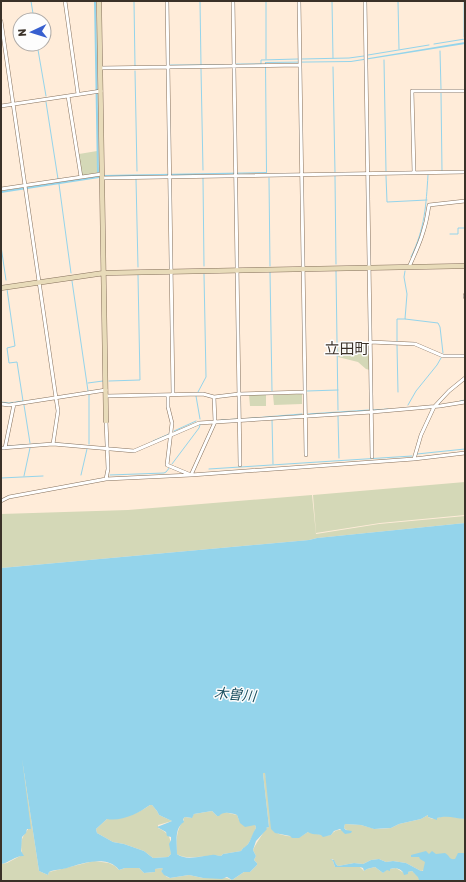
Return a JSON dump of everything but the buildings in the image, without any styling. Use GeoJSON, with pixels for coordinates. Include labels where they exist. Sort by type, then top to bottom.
{"type":"FeatureCollection","features":[{"type":"Feature","properties":{"kind":"street"},"geometry":{"type":"LineString","coordinates":[[65,1],[78,94]]}},
{"type":"Feature","properties":{"kind":"street"},"geometry":{"type":"LineString","coordinates":[[99,1],[100,68],[98,92],[102,176],[108,469],[106,479]]}},
{"type":"Feature","properties":{"kind":"street"},"geometry":{"type":"LineString","coordinates":[[167,1],[173,394]]}},
{"type":"Feature","properties":{"kind":"street"},"geometry":{"type":"LineString","coordinates":[[233,1],[240,465]]}},
{"type":"Feature","properties":{"kind":"street"},"geometry":{"type":"LineString","coordinates":[[299,1],[306,455]]}},
{"type":"Feature","properties":{"kind":"street"},"geometry":{"type":"LineString","coordinates":[[365,1],[372,457]]}},
{"type":"Feature","properties":{"kind":"street"},"geometry":{"type":"LineString","coordinates":[[1,21],[58,411],[53,443]]}},
{"type":"Feature","properties":{"kind":"street"},"geometry":{"type":"LineString","coordinates":[[100,68],[168,68],[300,64]]}},
{"type":"Feature","properties":{"kind":"street"},"geometry":{"type":"LineString","coordinates":[[414,173],[412,92],[465,90]]}},
{"type":"Feature","properties":{"kind":"street"},"geometry":{"type":"LineString","coordinates":[[1,106],[98,92]]}},
{"type":"Feature","properties":{"kind":"street"},"geometry":{"type":"LineString","coordinates":[[68,96],[81,177]]}},
{"type":"Feature","properties":{"kind":"street"},"geometry":{"type":"LineString","coordinates":[[1,189],[26,187],[81,177],[102,176],[236,174],[302,175],[465,172]]}},
{"type":"Feature","properties":{"kind":"street"},"geometry":{"type":"LineString","coordinates":[[409,267],[424,233],[429,205],[465,201]]}},
{"type":"Feature","properties":{"kind":"street"},"geometry":{"type":"LineString","coordinates":[[1,288],[104,273],[465,266]]}},
{"type":"Feature","properties":{"kind":"street"},"geometry":{"type":"LineString","coordinates":[[370,342],[415,344],[443,356],[465,356]]}},
{"type":"Feature","properties":{"kind":"street"},"geometry":{"type":"LineString","coordinates":[[414,459],[434,406],[448,391],[465,378]]}},
{"type":"Feature","properties":{"kind":"street"},"geometry":{"type":"LineString","coordinates":[[1,404],[9,405],[106,390]]}},
{"type":"Feature","properties":{"kind":"street"},"geometry":{"type":"LineString","coordinates":[[106,396],[203,394],[214,397],[239,394],[305,392]]}},
{"type":"Feature","properties":{"kind":"street"},"geometry":{"type":"LineString","coordinates":[[168,395],[168,407],[172,423],[167,464],[191,475]]}},
{"type":"Feature","properties":{"kind":"street"},"geometry":{"type":"LineString","coordinates":[[191,475],[215,422],[214,397]]}},
{"type":"Feature","properties":{"kind":"street"},"geometry":{"type":"LineString","coordinates":[[1,448],[5,446],[53,443],[129,451],[138,450],[199,423],[372,412],[465,402]]}},
{"type":"Feature","properties":{"kind":"street"},"geometry":{"type":"LineString","coordinates":[[5,446],[14,404]]}},
{"type":"Feature","properties":{"kind":"street"},"geometry":{"type":"LineString","coordinates":[[1,501],[9,497],[106,479],[191,475],[414,459],[465,453]]}},
{"type":"Feature","properties":{"kind":"green space"},"geometry":{"type":"Polygon","coordinates":[[[97,151],[97,173],[82,176],[79,154],[97,151]]]}},
{"type":"Feature","properties":{"kind":"green space"},"geometry":{"type":"Polygon","coordinates":[[[369,345],[370,370],[366,369],[358,362],[338,357],[339,346],[369,345]]]}},
{"type":"Feature","properties":{"kind":"green space"},"geometry":{"type":"Polygon","coordinates":[[[302,394],[302,404],[274,405],[273,395],[302,394]]]}},
{"type":"Feature","properties":{"kind":"green space"},"geometry":{"type":"Polygon","coordinates":[[[249,395],[266,395],[266,406],[250,406],[249,395]]]}},
{"type":"Feature","properties":{"kind":"green space"},"geometry":{"type":"Polygon","coordinates":[[[465,482],[465,515],[380,523],[316,533],[313,495],[465,482]]]}},
{"type":"Feature","properties":{"kind":"green space"},"geometry":{"type":"Polygon","coordinates":[[[312,495],[316,534],[379,524],[465,516],[465,523],[309,540],[1,568],[1,514],[128,510],[312,495]]]}},
{"type":"Feature","properties":{"kind":"green space"},"geometry":{"type":"Polygon","coordinates":[[[21,759],[39,871],[48,875],[49,872],[94,861],[109,863],[119,870],[125,868],[139,868],[144,873],[155,872],[155,869],[162,868],[164,869],[161,871],[170,878],[189,875],[203,878],[227,878],[232,880],[244,872],[250,872],[257,865],[254,860],[256,856],[253,850],[266,828],[269,827],[263,773],[265,772],[274,831],[279,834],[300,837],[308,832],[322,836],[331,835],[335,831],[339,830],[348,831],[344,828],[345,824],[361,825],[380,829],[391,828],[399,824],[421,819],[428,815],[428,817],[432,819],[445,816],[453,817],[465,819],[465,861],[421,871],[406,863],[393,861],[386,862],[379,859],[371,860],[363,864],[354,863],[338,866],[333,859],[331,859],[335,867],[360,867],[364,871],[375,867],[383,873],[387,869],[389,870],[396,868],[404,873],[412,871],[424,881],[1,881],[1,864],[7,863],[22,855],[22,840],[24,834],[29,828],[21,759]]]}},
{"type":"Feature","properties":{"kind":"green space"},"geometry":{"type":"Polygon","coordinates":[[[152,805],[159,815],[172,821],[158,825],[158,828],[166,833],[170,838],[171,854],[168,857],[153,858],[144,851],[113,842],[97,833],[96,829],[107,819],[129,815],[152,805]]]}},
{"type":"Feature","properties":{"kind":"green space"},"geometry":{"type":"Polygon","coordinates":[[[212,811],[217,816],[224,812],[237,815],[239,820],[255,825],[256,828],[247,845],[241,851],[223,854],[221,856],[186,857],[177,854],[177,836],[179,827],[184,820],[183,819],[185,817],[191,818],[194,814],[212,811]]]}},
{"type":"Feature","properties":{"kind":"water"},"geometry":{"type":"Polygon","coordinates":[[[94,1],[96,1],[99,172],[97,173],[94,1]]]}},
{"type":"Feature","properties":{"kind":"water"},"geometry":{"type":"Polygon","coordinates":[[[465,42],[465,44],[351,62],[266,63],[267,173],[103,177],[104,175],[266,172],[265,62],[351,61],[465,42]]]}},
{"type":"Feature","properties":{"kind":"water"},"geometry":{"type":"Polygon","coordinates":[[[99,176],[99,178],[1,193],[1,191],[99,176]]]}},
{"type":"Feature","properties":{"kind":"water","name":"木曽川"},"geometry":{"type":"Polygon","coordinates":[[[465,523],[465,819],[444,817],[437,818],[437,820],[428,817],[428,815],[421,819],[399,824],[391,828],[374,829],[361,825],[345,824],[344,828],[352,831],[351,833],[345,834],[340,829],[334,831],[331,835],[323,837],[321,835],[308,832],[299,838],[292,838],[290,836],[275,833],[271,829],[265,773],[263,773],[269,827],[266,828],[267,829],[256,841],[253,850],[256,856],[254,860],[257,865],[250,872],[244,872],[232,880],[227,877],[222,879],[203,878],[189,875],[170,878],[164,875],[161,871],[163,869],[162,868],[155,869],[155,872],[144,873],[139,868],[125,868],[119,870],[116,866],[110,863],[98,861],[84,863],[65,869],[54,870],[49,872],[48,875],[39,871],[22,759],[31,829],[27,829],[26,833],[22,837],[21,851],[24,856],[1,864],[1,568],[309,540],[465,523]],[[152,805],[141,811],[124,818],[112,820],[107,819],[96,829],[97,833],[113,842],[144,851],[153,858],[168,857],[171,854],[169,844],[171,837],[167,836],[166,832],[157,827],[172,821],[159,815],[152,805]],[[212,811],[194,814],[192,818],[185,817],[183,819],[184,822],[177,832],[177,854],[189,858],[213,855],[221,856],[223,854],[241,851],[247,845],[256,828],[255,825],[245,827],[240,823],[237,815],[225,813],[217,816],[212,811]]]}},
{"type":"Feature","properties":{"kind":"water"},"geometry":{"type":"Polygon","coordinates":[[[426,851],[429,854],[432,851],[436,854],[445,853],[453,859],[455,859],[458,853],[465,853],[465,880],[424,881],[419,880],[412,871],[404,875],[401,870],[397,868],[392,868],[390,871],[387,870],[383,873],[375,867],[364,871],[363,868],[360,867],[335,867],[333,861],[330,859],[334,860],[338,866],[354,863],[363,864],[371,860],[379,859],[386,862],[393,861],[406,863],[423,871],[425,862],[419,857],[411,857],[411,855],[426,851]]]}},
{"type":"Feature","properties":{"kind":"waterway"},"geometry":{"type":"LineString","coordinates":[[31,1],[33,12]]}},
{"type":"Feature","properties":{"kind":"waterway"},"geometry":{"type":"LineString","coordinates":[[134,1],[135,66]]}},
{"type":"Feature","properties":{"kind":"waterway"},"geometry":{"type":"LineString","coordinates":[[200,1],[201,65]]}},
{"type":"Feature","properties":{"kind":"waterway"},"geometry":{"type":"LineString","coordinates":[[266,1],[266,59]]}},
{"type":"Feature","properties":{"kind":"waterway"},"geometry":{"type":"LineString","coordinates":[[332,1],[333,58]]}},
{"type":"Feature","properties":{"kind":"waterway"},"geometry":{"type":"LineString","coordinates":[[398,1],[399,49]]}},
{"type":"Feature","properties":{"kind":"waterway"},"geometry":{"type":"LineString","coordinates":[[464,1],[464,37]]}},
{"type":"Feature","properties":{"kind":"waterway"},"geometry":{"type":"LineString","coordinates":[[434,44],[465,39]]}},
{"type":"Feature","properties":{"kind":"waterway"},"geometry":{"type":"LineString","coordinates":[[368,55],[429,45]]}},
{"type":"Feature","properties":{"kind":"waterway"},"geometry":{"type":"LineString","coordinates":[[440,51],[441,89]]}},
{"type":"Feature","properties":{"kind":"waterway"},"geometry":{"type":"LineString","coordinates":[[38,52],[46,96]]}},
{"type":"Feature","properties":{"kind":"waterway"},"geometry":{"type":"LineString","coordinates":[[302,59],[349,58],[364,56]]}},
{"type":"Feature","properties":{"kind":"waterway"},"geometry":{"type":"LineString","coordinates":[[236,64],[261,64],[261,60],[298,59]]}},
{"type":"Feature","properties":{"kind":"waterway"},"geometry":{"type":"LineString","coordinates":[[384,60],[386,171]]}},
{"type":"Feature","properties":{"kind":"waterway"},"geometry":{"type":"LineString","coordinates":[[170,65],[224,65]]}},
{"type":"Feature","properties":{"kind":"waterway"},"geometry":{"type":"LineString","coordinates":[[333,67],[335,173]]}},
{"type":"Feature","properties":{"kind":"waterway"},"geometry":{"type":"LineString","coordinates":[[201,69],[203,170]]}},
{"type":"Feature","properties":{"kind":"waterway"},"geometry":{"type":"LineString","coordinates":[[135,71],[137,171]]}},
{"type":"Feature","properties":{"kind":"waterway"},"geometry":{"type":"LineString","coordinates":[[441,93],[442,171]]}},
{"type":"Feature","properties":{"kind":"waterway"},"geometry":{"type":"LineString","coordinates":[[46,102],[58,179]]}},
{"type":"Feature","properties":{"kind":"waterway"},"geometry":{"type":"LineString","coordinates":[[428,172],[464,171]]}},
{"type":"Feature","properties":{"kind":"waterway"},"geometry":{"type":"LineString","coordinates":[[411,257],[422,226],[428,175]]}},
{"type":"Feature","properties":{"kind":"waterway"},"geometry":{"type":"LineString","coordinates":[[335,176],[336,264]]}},
{"type":"Feature","properties":{"kind":"waterway"},"geometry":{"type":"LineString","coordinates":[[386,176],[387,202],[427,200]]}},
{"type":"Feature","properties":{"kind":"waterway"},"geometry":{"type":"LineString","coordinates":[[203,178],[204,266]]}},
{"type":"Feature","properties":{"kind":"waterway"},"geometry":{"type":"LineString","coordinates":[[269,178],[270,266]]}},
{"type":"Feature","properties":{"kind":"waterway"},"geometry":{"type":"LineString","coordinates":[[136,179],[138,267]]}},
{"type":"Feature","properties":{"kind":"waterway"},"geometry":{"type":"LineString","coordinates":[[59,184],[71,273]]}},
{"type":"Feature","properties":{"kind":"waterway"},"geometry":{"type":"LineString","coordinates":[[450,234],[458,234],[458,228],[465,228]]}},
{"type":"Feature","properties":{"kind":"waterway"},"geometry":{"type":"LineString","coordinates":[[1,246],[6,280]]}},
{"type":"Feature","properties":{"kind":"waterway"},"geometry":{"type":"LineString","coordinates":[[336,271],[338,410]]}},
{"type":"Feature","properties":{"kind":"waterway"},"geometry":{"type":"LineString","coordinates":[[405,271],[404,277],[407,294],[405,319],[438,323],[440,327],[443,353]]}},
{"type":"Feature","properties":{"kind":"waterway"},"geometry":{"type":"LineString","coordinates":[[270,272],[272,391]]}},
{"type":"Feature","properties":{"kind":"waterway"},"geometry":{"type":"LineString","coordinates":[[198,392],[206,377],[204,274]]}},
{"type":"Feature","properties":{"kind":"waterway"},"geometry":{"type":"LineString","coordinates":[[109,381],[140,380],[138,275]]}},
{"type":"Feature","properties":{"kind":"waterway"},"geometry":{"type":"LineString","coordinates":[[72,281],[88,391]]}},
{"type":"Feature","properties":{"kind":"waterway"},"geometry":{"type":"LineString","coordinates":[[1,402],[9,403],[23,401],[17,362],[9,363],[7,348],[15,346],[7,289]]}},
{"type":"Feature","properties":{"kind":"waterway"},"geometry":{"type":"LineString","coordinates":[[397,341],[397,319],[405,319]]}},
{"type":"Feature","properties":{"kind":"waterway"},"geometry":{"type":"LineString","coordinates":[[397,345],[398,392]]}},
{"type":"Feature","properties":{"kind":"waterway"},"geometry":{"type":"LineString","coordinates":[[408,405],[416,391],[441,358]]}},
{"type":"Feature","properties":{"kind":"waterway"},"geometry":{"type":"LineString","coordinates":[[88,383],[103,381]]}},
{"type":"Feature","properties":{"kind":"waterway"},"geometry":{"type":"LineString","coordinates":[[307,391],[338,390]]}},
{"type":"Feature","properties":{"kind":"waterway"},"geometry":{"type":"LineString","coordinates":[[89,395],[89,444]]}},
{"type":"Feature","properties":{"kind":"waterway"},"geometry":{"type":"LineString","coordinates":[[196,396],[200,419]]}},
{"type":"Feature","properties":{"kind":"waterway"},"geometry":{"type":"LineString","coordinates":[[460,401],[465,400]]}},
{"type":"Feature","properties":{"kind":"waterway"},"geometry":{"type":"LineString","coordinates":[[24,405],[30,443]]}},
{"type":"Feature","properties":{"kind":"waterway"},"geometry":{"type":"LineString","coordinates":[[373,410],[388,409]]}},
{"type":"Feature","properties":{"kind":"waterway"},"geometry":{"type":"LineString","coordinates":[[308,414],[369,410]]}},
{"type":"Feature","properties":{"kind":"waterway"},"geometry":{"type":"LineString","coordinates":[[241,419],[302,414]]}},
{"type":"Feature","properties":{"kind":"waterway"},"geometry":{"type":"LineString","coordinates":[[338,416],[339,458]]}},
{"type":"Feature","properties":{"kind":"waterway"},"geometry":{"type":"LineString","coordinates":[[221,420],[238,419]]}},
{"type":"Feature","properties":{"kind":"waterway"},"geometry":{"type":"LineString","coordinates":[[272,419],[273,464]]}},
{"type":"Feature","properties":{"kind":"waterway"},"geometry":{"type":"LineString","coordinates":[[174,431],[196,421]]}},
{"type":"Feature","properties":{"kind":"waterway"},"geometry":{"type":"LineString","coordinates":[[172,464],[200,425]]}},
{"type":"Feature","properties":{"kind":"waterway"},"geometry":{"type":"LineString","coordinates":[[153,441],[169,434]]}},
{"type":"Feature","properties":{"kind":"waterway"},"geometry":{"type":"LineString","coordinates":[[55,443],[88,446]]}},
{"type":"Feature","properties":{"kind":"waterway"},"geometry":{"type":"LineString","coordinates":[[8,446],[38,444]]}},
{"type":"Feature","properties":{"kind":"waterway"},"geometry":{"type":"LineString","coordinates":[[24,476],[30,448]]}},
{"type":"Feature","properties":{"kind":"waterway"},"geometry":{"type":"LineString","coordinates":[[81,475],[87,449]]}},
{"type":"Feature","properties":{"kind":"waterway"},"geometry":{"type":"LineString","coordinates":[[417,454],[465,449]]}},
{"type":"Feature","properties":{"kind":"waterway"},"geometry":{"type":"LineString","coordinates":[[209,469],[412,456]]}},
{"type":"Feature","properties":{"kind":"waterway"},"geometry":{"type":"LineString","coordinates":[[110,475],[164,473],[170,467]]}},
{"type":"Feature","properties":{"kind":"waterway"},"geometry":{"type":"LineString","coordinates":[[1,478],[43,476]]}},
{"type":"Feature","properties":{"kind":"district","name":"立田町"},"geometry":{"type":"Point","coordinates":[347,349]}}]}
